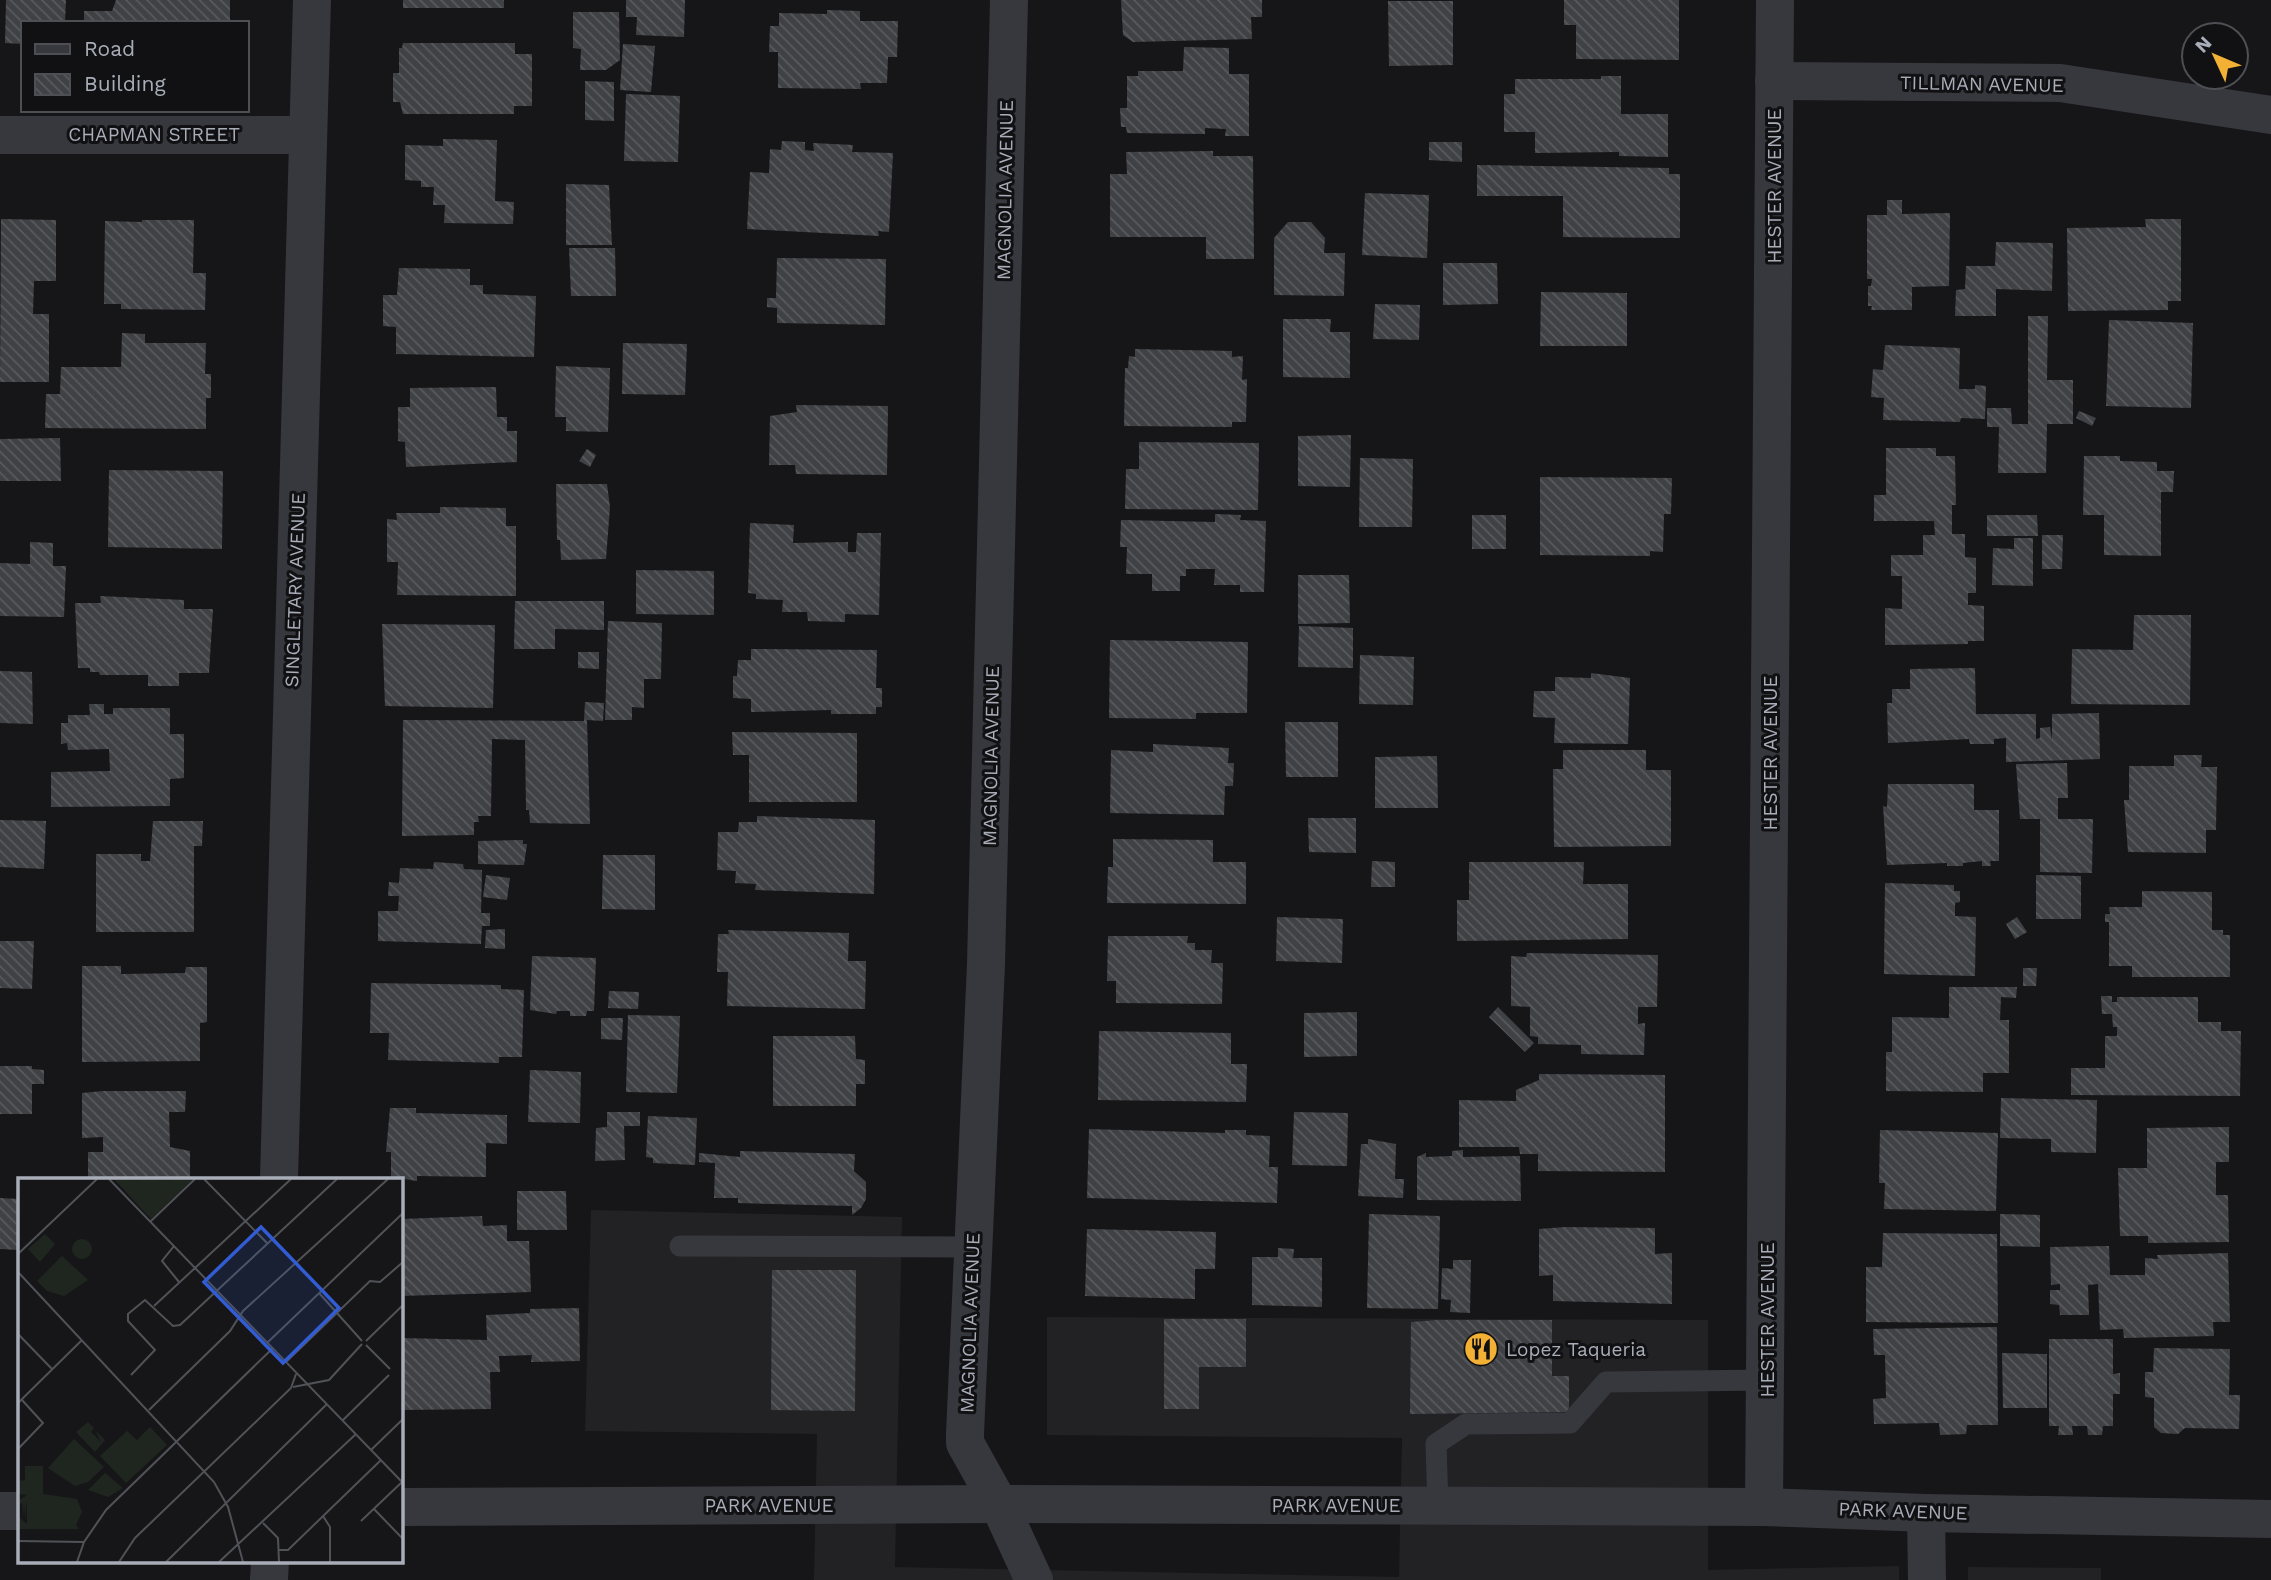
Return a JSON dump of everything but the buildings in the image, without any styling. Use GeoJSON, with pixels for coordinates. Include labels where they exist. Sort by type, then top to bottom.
{"type":"FeatureCollection","features":[{"type":"Feature","properties":{"kind":"street","name":"SINGLETARY AVENUE"},"geometry":{"type":"LineString","coordinates":[[279,1178],[312,0]]}},
{"type":"Feature","properties":{"kind":"street","name":"MAGNOLIA AVENUE"},"geometry":{"type":"LineString","coordinates":[[1009,0],[986,964],[965,1443],[999,1504],[1034,1580]]}},
{"type":"Feature","properties":{"kind":"street","name":"HESTER AVENUE"},"geometry":{"type":"LineString","coordinates":[[1764,1507],[1774,0]]}},
{"type":"Feature","properties":{"kind":"street","name":"TILLMAN AVENUE"},"geometry":{"type":"LineString","coordinates":[[1774,81],[2060,83],[2271,115]]}},
{"type":"Feature","properties":{"kind":"street","name":"CHAPMAN STREET"},"geometry":{"type":"LineString","coordinates":[[0,135],[308,135]]}},
{"type":"Feature","properties":{"kind":"street","name":"PARK AVENUE"},"geometry":{"type":"LineString","coordinates":[[402,1507],[999,1504],[1764,1507],[1926,1513],[2271,1519]]}},
{"type":"Feature","properties":{"kind":"street"},"geometry":{"type":"LineString","coordinates":[[0,1511],[18,1511]]}},
{"type":"Feature","properties":{"kind":"street"},"geometry":{"type":"LineString","coordinates":[[1926,1513],[1927,1580]]}},
{"type":"Feature","properties":{"kind":"street"},"geometry":{"type":"LineString","coordinates":[[269,1580],[270,1562]]}},
{"type":"Feature","properties":{"kind":"lane"},"geometry":{"type":"LineString","coordinates":[[680,1246],[973,1247]]}},
{"type":"Feature","properties":{"kind":"lane"},"geometry":{"type":"LineString","coordinates":[[1438,1506],[1436,1444],[1466,1424],[1570,1423],[1606,1382],[1766,1380]]}},
{"type":"Feature","properties":{"kind":"shaded area"},"geometry":{"type":"Polygon","coordinates":[[[591,1210],[902,1217],[895,1567],[1399,1577],[1402,1438],[1047,1435],[1047,1317],[1708,1320],[1708,1570],[1899,1566],[1899,1580],[814,1580],[817,1434],[585,1431],[591,1210]]]}},
{"type":"Feature","properties":{"kind":"shaded area"},"geometry":{"type":"Polygon","coordinates":[[[1968,1567],[2101,1568],[2101,1580],[1968,1580],[1968,1567]]]}},
{"type":"Feature","properties":{"kind":"place","name":"Lopez Taqueria"},"geometry":{"type":"Point","coordinates":[1481,1349]}}]}
